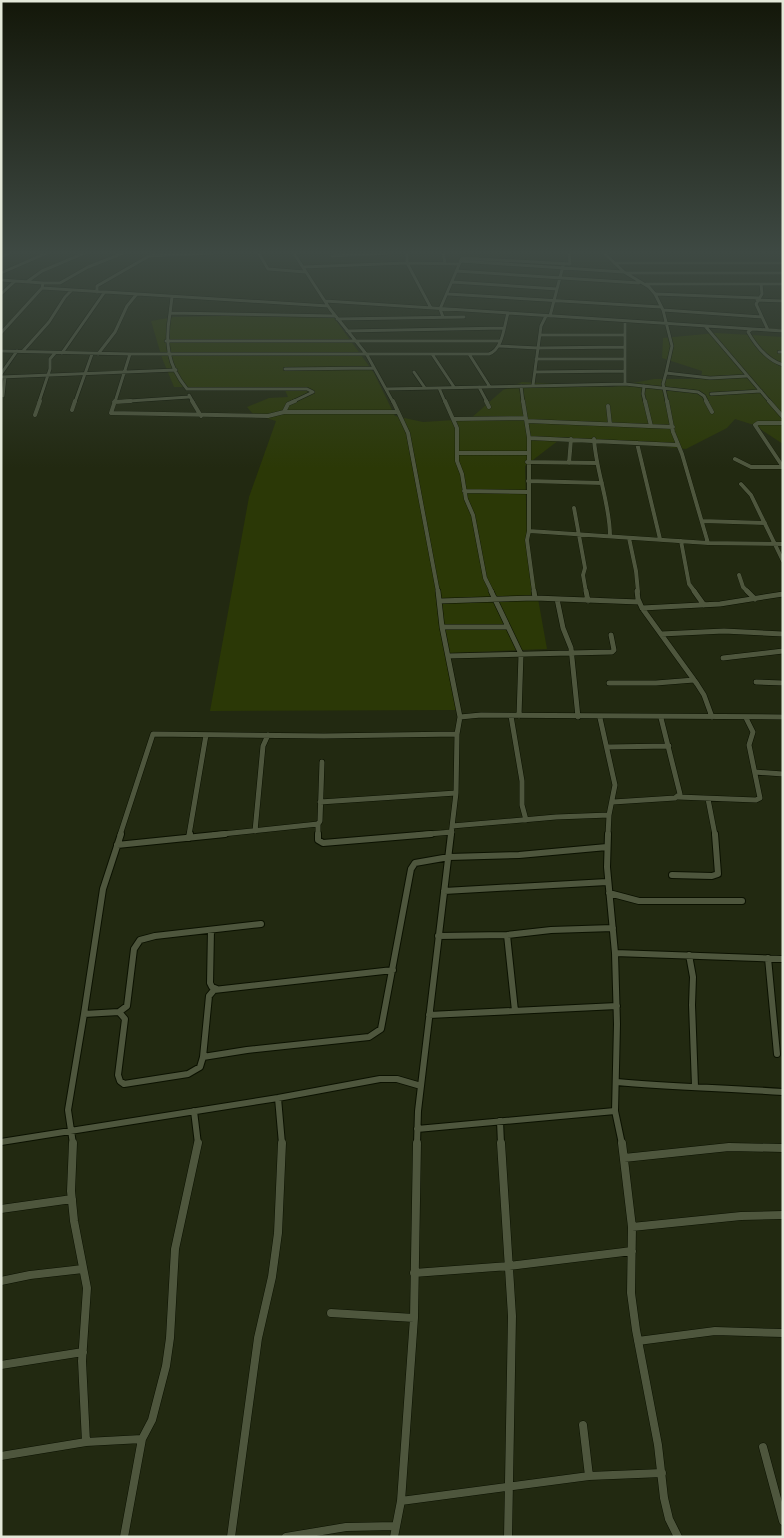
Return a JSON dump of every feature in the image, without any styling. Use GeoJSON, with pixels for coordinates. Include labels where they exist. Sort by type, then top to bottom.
{"type":"FeatureCollection","features":[{"type":"Feature","properties":{"kind":"street"},"geometry":{"type":"LineString","coordinates":[[23,351],[47,324]]}},
{"type":"Feature","properties":{"kind":"street"},"geometry":{"type":"LineString","coordinates":[[62,353],[82,324]]}},
{"type":"Feature","properties":{"kind":"street"},"geometry":{"type":"LineString","coordinates":[[98,354],[115,332],[119,324]]}},
{"type":"Feature","properties":{"kind":"street"},"geometry":{"type":"LineString","coordinates":[[168,324],[166,341],[168,354],[187,389],[189,397],[201,416]]}},
{"type":"Feature","properties":{"kind":"street"},"geometry":{"type":"LineString","coordinates":[[341,324],[367,355],[408,433],[460,717],[457,734],[456,793],[420,1086],[417,1129],[414,1318],[401,1501],[394,1537]]}},
{"type":"Feature","properties":{"kind":"street"},"geometry":{"type":"LineString","coordinates":[[1,351],[92,354],[493,354],[499,346],[505,324]]}},
{"type":"Feature","properties":{"kind":"street"},"geometry":{"type":"LineString","coordinates":[[533,385],[540,335],[545,324]]}},
{"type":"Feature","properties":{"kind":"street"},"geometry":{"type":"LineString","coordinates":[[625,324],[625,384]]}},
{"type":"Feature","properties":{"kind":"street"},"geometry":{"type":"LineString","coordinates":[[663,324],[783,331]]}},
{"type":"Feature","properties":{"kind":"street"},"geometry":{"type":"LineString","coordinates":[[666,324],[672,348],[663,388],[677,446],[682,454],[708,543]]}},
{"type":"Feature","properties":{"kind":"street"},"geometry":{"type":"LineString","coordinates":[[765,324],[768,330]]}},
{"type":"Feature","properties":{"kind":"street"},"geometry":{"type":"LineString","coordinates":[[705,326],[746,376],[783,416]]}},
{"type":"Feature","properties":{"kind":"street"},"geometry":{"type":"LineString","coordinates":[[710,330],[715,327]]}},
{"type":"Feature","properties":{"kind":"street"},"geometry":{"type":"LineString","coordinates":[[347,332],[504,328]]}},
{"type":"Feature","properties":{"kind":"street"},"geometry":{"type":"LineString","coordinates":[[752,329],[748,332],[750,338],[766,355],[782,366]]}},
{"type":"Feature","properties":{"kind":"street"},"geometry":{"type":"LineString","coordinates":[[540,335],[625,335]]}},
{"type":"Feature","properties":{"kind":"street"},"geometry":{"type":"LineString","coordinates":[[166,341],[500,341]]}},
{"type":"Feature","properties":{"kind":"street"},"geometry":{"type":"LineString","coordinates":[[499,346],[538,348],[624,347]]}},
{"type":"Feature","properties":{"kind":"street"},"geometry":{"type":"LineString","coordinates":[[3,396],[3,376],[17,351]]}},
{"type":"Feature","properties":{"kind":"street"},"geometry":{"type":"LineString","coordinates":[[35,415],[50,360],[55,353]]}},
{"type":"Feature","properties":{"kind":"street"},"geometry":{"type":"LineString","coordinates":[[72,410],[87,374],[92,354]]}},
{"type":"Feature","properties":{"kind":"street"},"geometry":{"type":"LineString","coordinates":[[130,354],[111,413],[268,416],[284,412],[398,412]]}},
{"type":"Feature","properties":{"kind":"street"},"geometry":{"type":"LineString","coordinates":[[432,354],[454,387]]}},
{"type":"Feature","properties":{"kind":"street"},"geometry":{"type":"LineString","coordinates":[[468,354],[490,387]]}},
{"type":"Feature","properties":{"kind":"street"},"geometry":{"type":"LineString","coordinates":[[536,359],[625,359]]}},
{"type":"Feature","properties":{"kind":"street"},"geometry":{"type":"LineString","coordinates":[[284,368],[374,368]]}},
{"type":"Feature","properties":{"kind":"street"},"geometry":{"type":"LineString","coordinates":[[3,376],[176,370]]}},
{"type":"Feature","properties":{"kind":"street"},"geometry":{"type":"LineString","coordinates":[[534,372],[625,371]]}},
{"type":"Feature","properties":{"kind":"street"},"geometry":{"type":"LineString","coordinates":[[414,372],[425,388]]}},
{"type":"Feature","properties":{"kind":"street"},"geometry":{"type":"LineString","coordinates":[[666,373],[710,378],[746,376]]}},
{"type":"Feature","properties":{"kind":"street"},"geometry":{"type":"LineString","coordinates":[[386,389],[625,384],[700,393],[704,396],[712,412]]}},
{"type":"Feature","properties":{"kind":"street"},"geometry":{"type":"LineString","coordinates":[[520,386],[528,438],[529,531],[527,540],[535,598]]}},
{"type":"Feature","properties":{"kind":"street"},"geometry":{"type":"LineString","coordinates":[[644,386],[643,394],[651,426]]}},
{"type":"Feature","properties":{"kind":"street"},"geometry":{"type":"LineString","coordinates":[[479,387],[488,407]]}},
{"type":"Feature","properties":{"kind":"street"},"geometry":{"type":"LineString","coordinates":[[439,388],[457,428],[458,454],[464,491],[473,515],[481,548],[485,578],[521,654],[519,716]]}},
{"type":"Feature","properties":{"kind":"street"},"geometry":{"type":"LineString","coordinates":[[187,389],[290,389],[312,391],[310,394],[288,404],[284,412]]}},
{"type":"Feature","properties":{"kind":"street"},"geometry":{"type":"LineString","coordinates":[[711,394],[760,391]]}},
{"type":"Feature","properties":{"kind":"street"},"geometry":{"type":"LineString","coordinates":[[114,402],[189,397]]}},
{"type":"Feature","properties":{"kind":"street"},"geometry":{"type":"LineString","coordinates":[[608,406],[610,424]]}},
{"type":"Feature","properties":{"kind":"street"},"geometry":{"type":"LineString","coordinates":[[454,419],[526,420],[673,427]]}},
{"type":"Feature","properties":{"kind":"street"},"geometry":{"type":"LineString","coordinates":[[783,423],[756,424],[783,467]]}},
{"type":"Feature","properties":{"kind":"street"},"geometry":{"type":"LineString","coordinates":[[528,438],[594,440],[677,446]]}},
{"type":"Feature","properties":{"kind":"street"},"geometry":{"type":"LineString","coordinates":[[569,462],[571,439]]}},
{"type":"Feature","properties":{"kind":"street"},"geometry":{"type":"LineString","coordinates":[[594,440],[597,463],[610,518],[610,536]]}},
{"type":"Feature","properties":{"kind":"street"},"geometry":{"type":"LineString","coordinates":[[637,443],[660,539]]}},
{"type":"Feature","properties":{"kind":"street"},"geometry":{"type":"LineString","coordinates":[[458,454],[528,453]]}},
{"type":"Feature","properties":{"kind":"street"},"geometry":{"type":"LineString","coordinates":[[735,459],[751,467],[783,467]]}},
{"type":"Feature","properties":{"kind":"street"},"geometry":{"type":"LineString","coordinates":[[527,462],[597,463]]}},
{"type":"Feature","properties":{"kind":"street"},"geometry":{"type":"LineString","coordinates":[[528,481],[602,483]]}},
{"type":"Feature","properties":{"kind":"street"},"geometry":{"type":"LineString","coordinates":[[742,484],[751,495],[783,560]]}},
{"type":"Feature","properties":{"kind":"street"},"geometry":{"type":"LineString","coordinates":[[464,491],[528,492]]}},
{"type":"Feature","properties":{"kind":"street"},"geometry":{"type":"LineString","coordinates":[[574,508],[588,601]]}},
{"type":"Feature","properties":{"kind":"street"},"geometry":{"type":"LineString","coordinates":[[703,521],[765,523]]}},
{"type":"Feature","properties":{"kind":"street"},"geometry":{"type":"LineString","coordinates":[[529,531],[708,543],[783,544]]}},
{"type":"Feature","properties":{"kind":"street"},"geometry":{"type":"LineString","coordinates":[[629,538],[636,571],[635,582],[639,602],[704,695],[712,717]]}},
{"type":"Feature","properties":{"kind":"street"},"geometry":{"type":"LineString","coordinates":[[681,541],[689,584],[704,605]]}},
{"type":"Feature","properties":{"kind":"street"},"geometry":{"type":"LineString","coordinates":[[739,575],[743,587],[754,599]]}},
{"type":"Feature","properties":{"kind":"street"},"geometry":{"type":"LineString","coordinates":[[642,608],[704,605],[783,594]]}},
{"type":"Feature","properties":{"kind":"street"},"geometry":{"type":"LineString","coordinates":[[440,601],[535,598],[639,602]]}},
{"type":"Feature","properties":{"kind":"street"},"geometry":{"type":"LineString","coordinates":[[557,599],[571,652],[578,717]]}},
{"type":"Feature","properties":{"kind":"street"},"geometry":{"type":"LineString","coordinates":[[442,627],[508,627]]}},
{"type":"Feature","properties":{"kind":"street"},"geometry":{"type":"LineString","coordinates":[[661,634],[724,631],[783,634]]}},
{"type":"Feature","properties":{"kind":"street"},"geometry":{"type":"LineString","coordinates":[[448,656],[614,651],[611,635]]}},
{"type":"Feature","properties":{"kind":"street"},"geometry":{"type":"LineString","coordinates":[[723,658],[783,651]]}},
{"type":"Feature","properties":{"kind":"street"},"geometry":{"type":"LineString","coordinates":[[609,683],[656,683],[694,680]]}},
{"type":"Feature","properties":{"kind":"street"},"geometry":{"type":"LineString","coordinates":[[756,682],[783,683]]}},
{"type":"Feature","properties":{"kind":"street"},"geometry":{"type":"LineString","coordinates":[[511,716],[526,820]]}},
{"type":"Feature","properties":{"kind":"street"},"geometry":{"type":"LineString","coordinates":[[460,717],[746,718],[783,716]]}},
{"type":"Feature","properties":{"kind":"street"},"geometry":{"type":"LineString","coordinates":[[600,718],[615,785],[609,815],[607,882],[615,953],[617,1006],[616,1111],[624,1158],[632,1227],[631,1293],[662,1473],[664,1498],[669,1519],[678,1537]]}},
{"type":"Feature","properties":{"kind":"street"},"geometry":{"type":"LineString","coordinates":[[661,718],[680,789],[678,797]]}},
{"type":"Feature","properties":{"kind":"street"},"geometry":{"type":"LineString","coordinates":[[613,802],[678,797],[756,800],[760,798],[749,745],[753,732],[746,718]]}},
{"type":"Feature","properties":{"kind":"street"},"geometry":{"type":"LineString","coordinates":[[86,1442],[83,1352],[87,1288],[74,1221],[72,1199],[74,1148],[68,1110],[103,889],[151,735],[161,733],[206,735],[457,734]]}},
{"type":"Feature","properties":{"kind":"street"},"geometry":{"type":"LineString","coordinates":[[189,838],[206,735]]}},
{"type":"Feature","properties":{"kind":"street"},"geometry":{"type":"LineString","coordinates":[[255,832],[263,746],[268,735]]}},
{"type":"Feature","properties":{"kind":"street"},"geometry":{"type":"LineString","coordinates":[[608,747],[669,746]]}},
{"type":"Feature","properties":{"kind":"street"},"geometry":{"type":"LineString","coordinates":[[322,762],[318,840],[323,842],[526,820],[609,815]]}},
{"type":"Feature","properties":{"kind":"street"},"geometry":{"type":"LineString","coordinates":[[755,772],[783,774]]}},
{"type":"Feature","properties":{"kind":"street"},"geometry":{"type":"LineString","coordinates":[[320,802],[456,793]]}},
{"type":"Feature","properties":{"kind":"street"},"geometry":{"type":"LineString","coordinates":[[672,875],[712,876],[718,874],[716,841],[708,799]]}},
{"type":"Feature","properties":{"kind":"street"},"geometry":{"type":"LineString","coordinates":[[117,845],[318,824]]}},
{"type":"Feature","properties":{"kind":"street"},"geometry":{"type":"LineString","coordinates":[[203,1057],[247,1050],[369,1037],[376,1034],[381,1029],[383,1021],[411,869],[414,862],[449,857],[519,855],[607,847]]}},
{"type":"Feature","properties":{"kind":"street"},"geometry":{"type":"LineString","coordinates":[[444,891],[607,882]]}},
{"type":"Feature","properties":{"kind":"street"},"geometry":{"type":"LineString","coordinates":[[609,893],[639,901],[742,901]]}},
{"type":"Feature","properties":{"kind":"street"},"geometry":{"type":"LineString","coordinates":[[84,1014],[119,1012],[127,1006],[134,949],[140,940],[155,936],[261,924]]}},
{"type":"Feature","properties":{"kind":"street"},"geometry":{"type":"LineString","coordinates":[[438,936],[507,935],[559,929],[613,928]]}},
{"type":"Feature","properties":{"kind":"street"},"geometry":{"type":"LineString","coordinates":[[211,930],[210,983],[212,987],[218,989]]}},
{"type":"Feature","properties":{"kind":"street"},"geometry":{"type":"LineString","coordinates":[[507,935],[515,1011]]}},
{"type":"Feature","properties":{"kind":"street"},"geometry":{"type":"LineString","coordinates":[[615,953],[783,958]]}},
{"type":"Feature","properties":{"kind":"street"},"geometry":{"type":"LineString","coordinates":[[689,955],[693,977],[692,1005],[695,1086]]}},
{"type":"Feature","properties":{"kind":"street"},"geometry":{"type":"LineString","coordinates":[[768,958],[777,1054]]}},
{"type":"Feature","properties":{"kind":"street"},"geometry":{"type":"LineString","coordinates":[[119,1012],[125,1018],[118,1075],[120,1081],[124,1084],[188,1074],[200,1067],[203,1057],[209,996],[212,991],[393,970]]}},
{"type":"Feature","properties":{"kind":"street"},"geometry":{"type":"LineString","coordinates":[[428,1015],[617,1006]]}},
{"type":"Feature","properties":{"kind":"street"},"geometry":{"type":"LineString","coordinates":[[1,1142],[194,1112],[386,1079],[397,1079],[420,1086]]}},
{"type":"Feature","properties":{"kind":"street"},"geometry":{"type":"LineString","coordinates":[[617,1082],[668,1087],[695,1086],[783,1092]]}},
{"type":"Feature","properties":{"kind":"street"},"geometry":{"type":"LineString","coordinates":[[231,1537],[258,1338],[272,1277],[278,1233],[283,1154],[278,1098]]}},
{"type":"Feature","properties":{"kind":"street"},"geometry":{"type":"LineString","coordinates":[[417,1129],[616,1111]]}},
{"type":"Feature","properties":{"kind":"street"},"geometry":{"type":"LineString","coordinates":[[124,1537],[142,1439],[152,1420],[166,1366],[170,1338],[175,1249],[198,1143],[194,1112]]}},
{"type":"Feature","properties":{"kind":"street"},"geometry":{"type":"LineString","coordinates":[[500,1122],[512,1326],[508,1537]]}},
{"type":"Feature","properties":{"kind":"street"},"geometry":{"type":"LineString","coordinates":[[624,1158],[729,1147],[783,1148]]}},
{"type":"Feature","properties":{"kind":"street"},"geometry":{"type":"LineString","coordinates":[[1,1210],[72,1199]]}},
{"type":"Feature","properties":{"kind":"street"},"geometry":{"type":"LineString","coordinates":[[632,1227],[741,1216],[783,1215]]}},
{"type":"Feature","properties":{"kind":"street"},"geometry":{"type":"LineString","coordinates":[[414,1273],[509,1266],[632,1251]]}},
{"type":"Feature","properties":{"kind":"street"},"geometry":{"type":"LineString","coordinates":[[1,1281],[30,1275],[83,1269]]}},
{"type":"Feature","properties":{"kind":"street"},"geometry":{"type":"LineString","coordinates":[[331,1313],[414,1318]]}},
{"type":"Feature","properties":{"kind":"street"},"geometry":{"type":"LineString","coordinates":[[638,1341],[715,1331],[783,1333]]}},
{"type":"Feature","properties":{"kind":"street"},"geometry":{"type":"LineString","coordinates":[[1,1365],[83,1352]]}},
{"type":"Feature","properties":{"kind":"street"},"geometry":{"type":"LineString","coordinates":[[583,1425],[589,1476]]}},
{"type":"Feature","properties":{"kind":"street"},"geometry":{"type":"LineString","coordinates":[[1,1456],[86,1442],[142,1439]]}},
{"type":"Feature","properties":{"kind":"street"},"geometry":{"type":"LineString","coordinates":[[763,1447],[783,1521]]}},
{"type":"Feature","properties":{"kind":"street"},"geometry":{"type":"LineString","coordinates":[[401,1501],[589,1476],[662,1473]]}},
{"type":"Feature","properties":{"kind":"street"},"geometry":{"type":"LineString","coordinates":[[286,1537],[346,1527],[395,1526]]}},
{"type":"Feature","properties":{"kind":"green space"},"geometry":{"type":"Polygon","coordinates":[[[152,324],[338,324],[374,373],[395,416],[423,422],[470,419],[503,390],[522,382],[612,387],[654,379],[701,379],[702,371],[662,358],[663,338],[716,333],[783,337],[783,444],[754,425],[735,419],[727,428],[686,449],[563,437],[525,466],[527,537],[547,649],[448,653],[457,710],[210,711],[249,497],[276,421],[253,414],[247,407],[269,398],[288,397],[284,388],[174,387],[162,358],[152,324]]]}}]}
